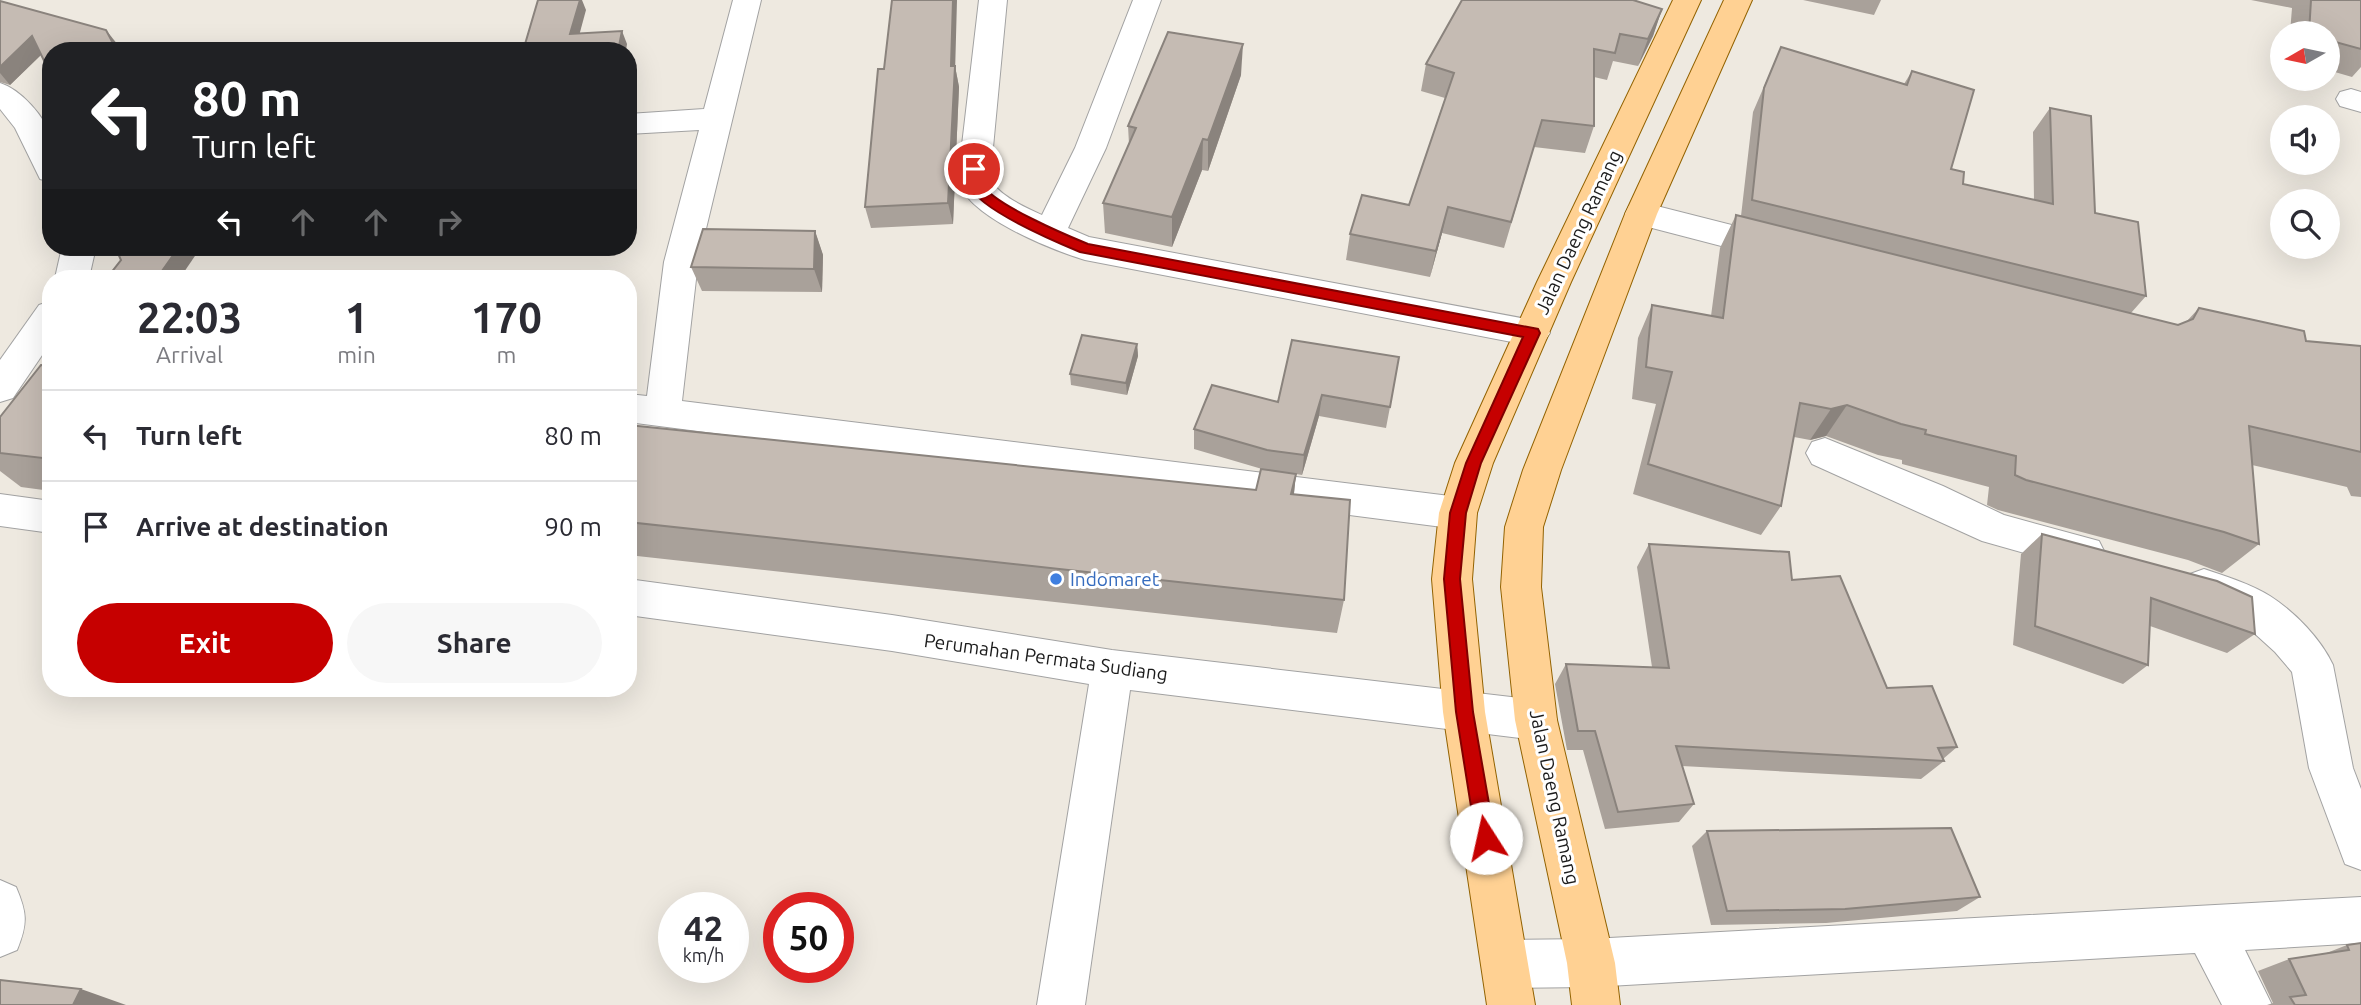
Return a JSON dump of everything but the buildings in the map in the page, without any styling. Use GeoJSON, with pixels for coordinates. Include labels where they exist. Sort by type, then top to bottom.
{"type":"FeatureCollection","features":[{"type":"Feature","properties":{"kind":"main road","name":"Jalan Daeng Ramang"},"geometry":{"type":"LineString","coordinates":[[1509,985],[1464,712],[1452,579],[1458,513],[1474,463],[1532,333],[1687,0]]}},
{"type":"Feature","properties":{"kind":"main road","name":"Jalan Daeng Ramang"},"geometry":{"type":"LineString","coordinates":[[1594,984],[1536,720],[1521,587],[1524,527],[1542,470],[1641,214],[1738,0]]}},
{"type":"Feature","properties":{"kind":"main road"},"geometry":{"type":"LineString","coordinates":[[1532,333],[1590,348]]}},
{"type":"Feature","properties":{"kind":"street"},"geometry":{"type":"LineString","coordinates":[[747,0],[645,409],[738,424],[1458,513]]}},
{"type":"Feature","properties":{"kind":"street"},"geometry":{"type":"LineString","coordinates":[[993,0],[974,169],[975,184],[985,197],[1048,233],[1085,248],[1532,333]]}},
{"type":"Feature","properties":{"kind":"street"},"geometry":{"type":"LineString","coordinates":[[1048,233],[1062,210],[1101,121],[1147,0]]}},
{"type":"Feature","properties":{"kind":"street"},"geometry":{"type":"LineString","coordinates":[[0,93],[11,100],[26,120],[42,153]]}},
{"type":"Feature","properties":{"kind":"street"},"geometry":{"type":"LineString","coordinates":[[637,123],[717,119]]}},
{"type":"Feature","properties":{"kind":"street"},"geometry":{"type":"LineString","coordinates":[[1641,214],[1801,254]]}},
{"type":"Feature","properties":{"kind":"street"},"geometry":{"type":"LineString","coordinates":[[0,388],[42,327]]}},
{"type":"Feature","properties":{"kind":"street"},"geometry":{"type":"LineString","coordinates":[[1825,453],[1996,529],[2124,563]]}},
{"type":"Feature","properties":{"kind":"street"},"geometry":{"type":"LineString","coordinates":[[0,510],[42,516]]}},
{"type":"Feature","properties":{"kind":"street"},"geometry":{"type":"LineString","coordinates":[[2175,577],[2200,584],[2256,609],[2290,639],[2312,665],[2331,768],[2361,848]]}},
{"type":"Feature","properties":{"kind":"street","name":"Perumahan Permata Sudiang"},"geometry":{"type":"LineString","coordinates":[[637,598],[892,633],[1112,669],[1536,720]]}},
{"type":"Feature","properties":{"kind":"street"},"geometry":{"type":"LineString","coordinates":[[1060,1005],[1112,669]]}},
{"type":"Feature","properties":{"kind":"street"},"geometry":{"type":"LineString","coordinates":[[0,903],[3,924],[0,933]]}},
{"type":"Feature","properties":{"kind":"street"},"geometry":{"type":"LineString","coordinates":[[1509,985],[1594,984],[2208,929],[2361,920]]}},
{"type":"Feature","properties":{"kind":"street"},"geometry":{"type":"LineString","coordinates":[[2208,929],[2248,1005]]}},
{"type":"Feature","properties":{"kind":"place","name":"Indomaret"},"geometry":{"type":"Point","coordinates":[1056,579]}},
{"type":"Feature","properties":{"kind":"route"},"geometry":{"type":"LineString","coordinates":[[974,169],[975,184],[985,197],[1065,242],[1085,248],[1532,333],[1474,463],[1458,513],[1452,579],[1464,712],[1486,838]]}}]}
